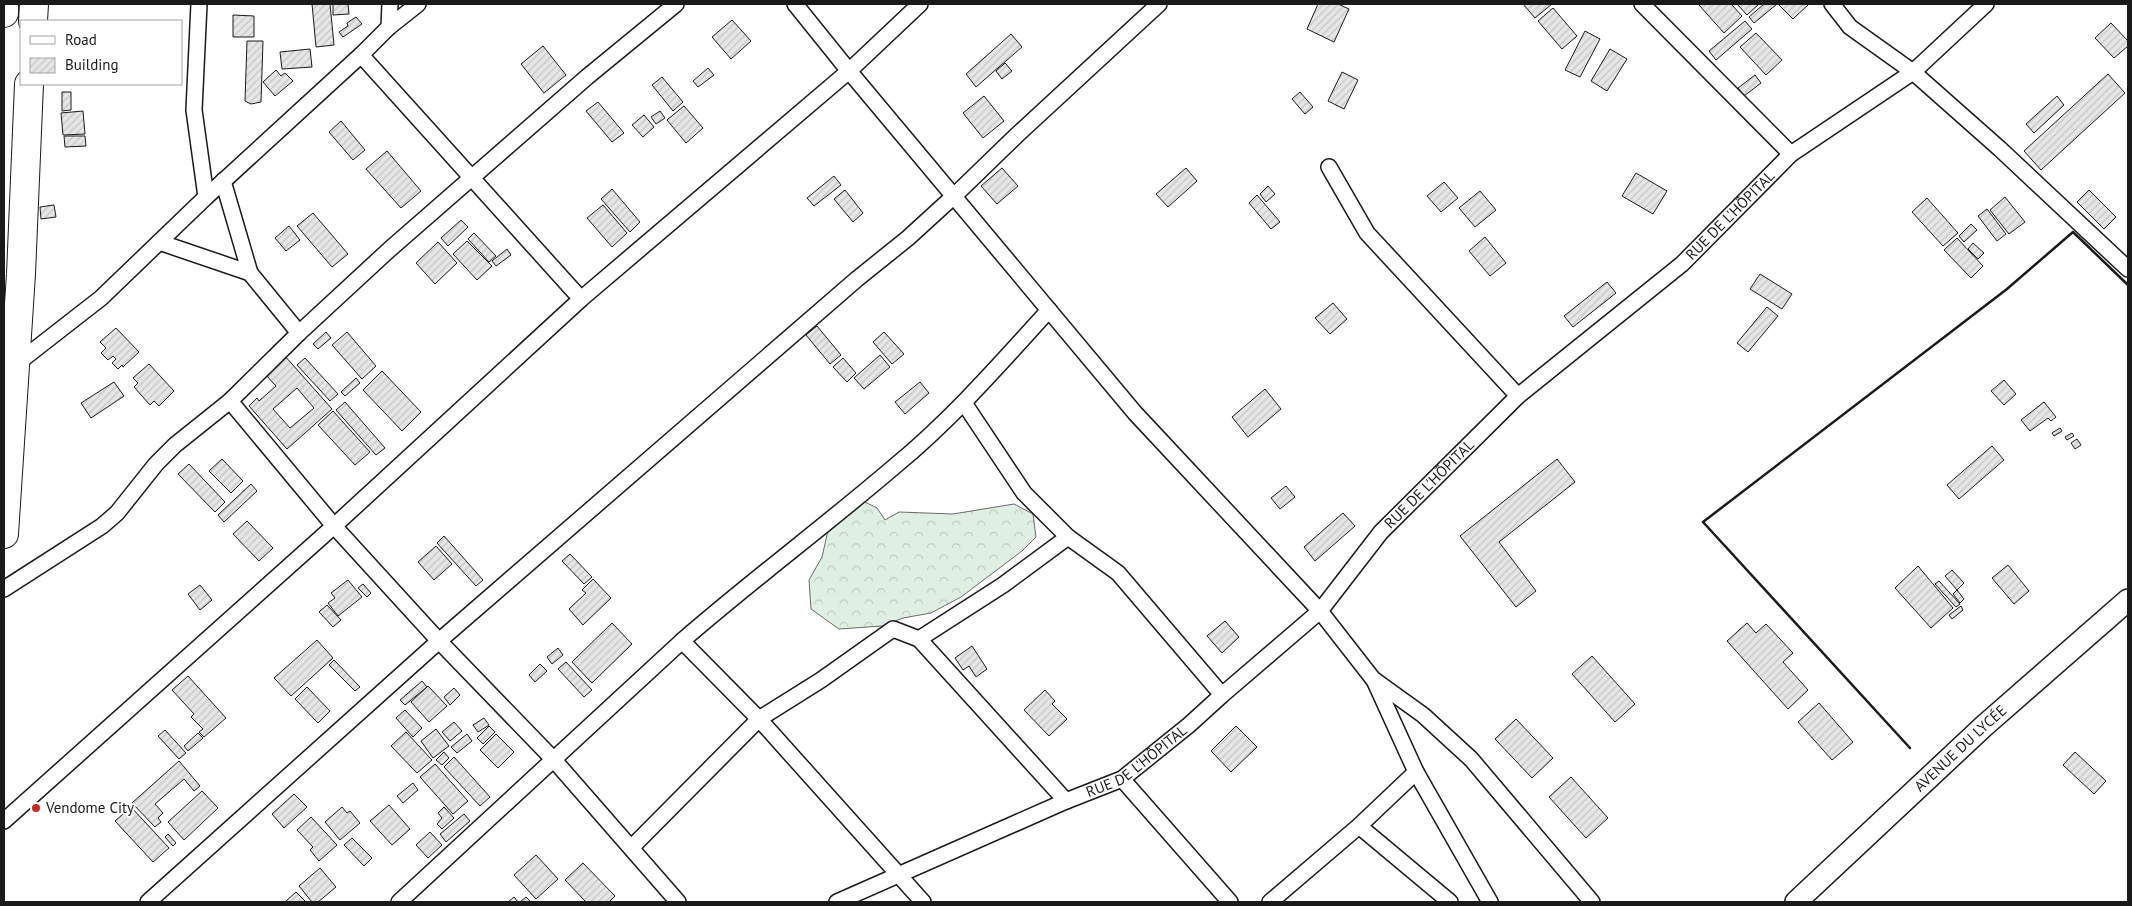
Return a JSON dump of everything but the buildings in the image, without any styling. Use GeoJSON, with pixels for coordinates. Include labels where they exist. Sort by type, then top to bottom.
{"type":"FeatureCollection","features":[{"type":"Feature","properties":{"kind":"highway"},"geometry":{"type":"LineString","coordinates":[[4,4],[4,13]]}},
{"type":"Feature","properties":{"kind":"highway"},"geometry":{"type":"LineString","coordinates":[[33,20],[34,4]]}},
{"type":"Feature","properties":{"kind":"highway"},"geometry":{"type":"LineString","coordinates":[[4,534],[9,367],[21,274],[29,85]]}},
{"type":"Feature","properties":{"kind":"main road","name":"AVENUE DU LYCÉE"},"geometry":{"type":"LineString","coordinates":[[1796,902],[1984,726],[2128,600]]}},
{"type":"Feature","properties":{"kind":"street"},"geometry":{"type":"LineString","coordinates":[[199,4],[194,110],[206,197]]}},
{"type":"Feature","properties":{"kind":"street"},"geometry":{"type":"LineString","coordinates":[[389,27],[390,4]]}},
{"type":"Feature","properties":{"kind":"street"},"geometry":{"type":"LineString","coordinates":[[9,367],[101,298],[223,181],[389,27],[418,4]]}},
{"type":"Feature","properties":{"kind":"street"},"geometry":{"type":"LineString","coordinates":[[4,589],[102,526],[117,513],[156,464],[230,401],[299,333],[587,77],[676,4]]}},
{"type":"Feature","properties":{"kind":"street"},"geometry":{"type":"LineString","coordinates":[[795,4],[1135,412],[1320,611],[1373,678],[1416,772],[1490,902]]}},
{"type":"Feature","properties":{"kind":"street"},"geometry":{"type":"LineString","coordinates":[[4,822],[334,526],[581,300],[849,71],[920,4]]}},
{"type":"Feature","properties":{"kind":"street"},"geometry":{"type":"LineString","coordinates":[[148,902],[439,641],[954,196],[1159,4]]}},
{"type":"Feature","properties":{"kind":"street"},"geometry":{"type":"LineString","coordinates":[[1642,4],[1791,154]]}},
{"type":"Feature","properties":{"kind":"street"},"geometry":{"type":"LineString","coordinates":[[1832,4],[1850,27],[1913,72],[2007,156],[2128,269]]}},
{"type":"Feature","properties":{"kind":"street","name":"RUE DE L'HÔPITAL"},"geometry":{"type":"LineString","coordinates":[[837,902],[1066,801],[1122,779],[1189,726],[1222,695],[1320,611],[1381,532],[1518,396],[1682,264],[1791,154],[1913,72],[1986,4]]}},
{"type":"Feature","properties":{"kind":"street"},"geometry":{"type":"LineString","coordinates":[[361,55],[581,300]]}},
{"type":"Feature","properties":{"kind":"street"},"geometry":{"type":"LineString","coordinates":[[1329,167],[1367,233],[1518,396]]}},
{"type":"Feature","properties":{"kind":"street"},"geometry":{"type":"LineString","coordinates":[[223,181],[250,273],[299,333]]}},
{"type":"Feature","properties":{"kind":"street"},"geometry":{"type":"LineString","coordinates":[[159,242],[250,273]]}},
{"type":"Feature","properties":{"kind":"street"},"geometry":{"type":"LineString","coordinates":[[399,902],[728,601],[896,466],[964,403],[1049,310]]}},
{"type":"Feature","properties":{"kind":"street"},"geometry":{"type":"LineString","coordinates":[[230,401],[334,526],[439,641],[554,760],[678,902]]}},
{"type":"Feature","properties":{"kind":"street"},"geometry":{"type":"LineString","coordinates":[[964,403],[1024,493],[1068,537],[1118,573],[1222,695]]}},
{"type":"Feature","properties":{"kind":"street"},"geometry":{"type":"LineString","coordinates":[[919,639],[1003,585],[1068,537]]}},
{"type":"Feature","properties":{"kind":"street"},"geometry":{"type":"LineString","coordinates":[[631,848],[759,719],[821,680],[893,629],[919,639],[1066,801]]}},
{"type":"Feature","properties":{"kind":"street"},"geometry":{"type":"LineString","coordinates":[[682,642],[759,719],[923,902]]}},
{"type":"Feature","properties":{"kind":"street"},"geometry":{"type":"LineString","coordinates":[[1373,678],[1423,715],[1470,759],[1592,902]]}},
{"type":"Feature","properties":{"kind":"street"},"geometry":{"type":"LineString","coordinates":[[1270,902],[1359,826],[1416,772]]}},
{"type":"Feature","properties":{"kind":"street"},"geometry":{"type":"LineString","coordinates":[[1122,779],[1230,902]]}},
{"type":"Feature","properties":{"kind":"street"},"geometry":{"type":"LineString","coordinates":[[1359,826],[1450,902]]}},
{"type":"Feature","properties":{"kind":"green space"},"geometry":{"type":"Polygon","coordinates":[[[865,502],[877,508],[885,520],[899,512],[953,514],[1014,504],[1033,514],[1036,537],[1022,551],[961,597],[931,613],[903,618],[882,626],[839,629],[811,609],[809,580],[822,557],[829,526],[850,508],[865,502]]]}},
{"type":"Feature","properties":{"kind":"wall"},"geometry":{"type":"LineString","coordinates":[[1910,748],[1703,522],[2007,289],[2073,232],[2128,285]]}},
{"type":"Feature","properties":{"kind":"place","name":"Vendome City"},"geometry":{"type":"Point","coordinates":[36,808]}}]}
